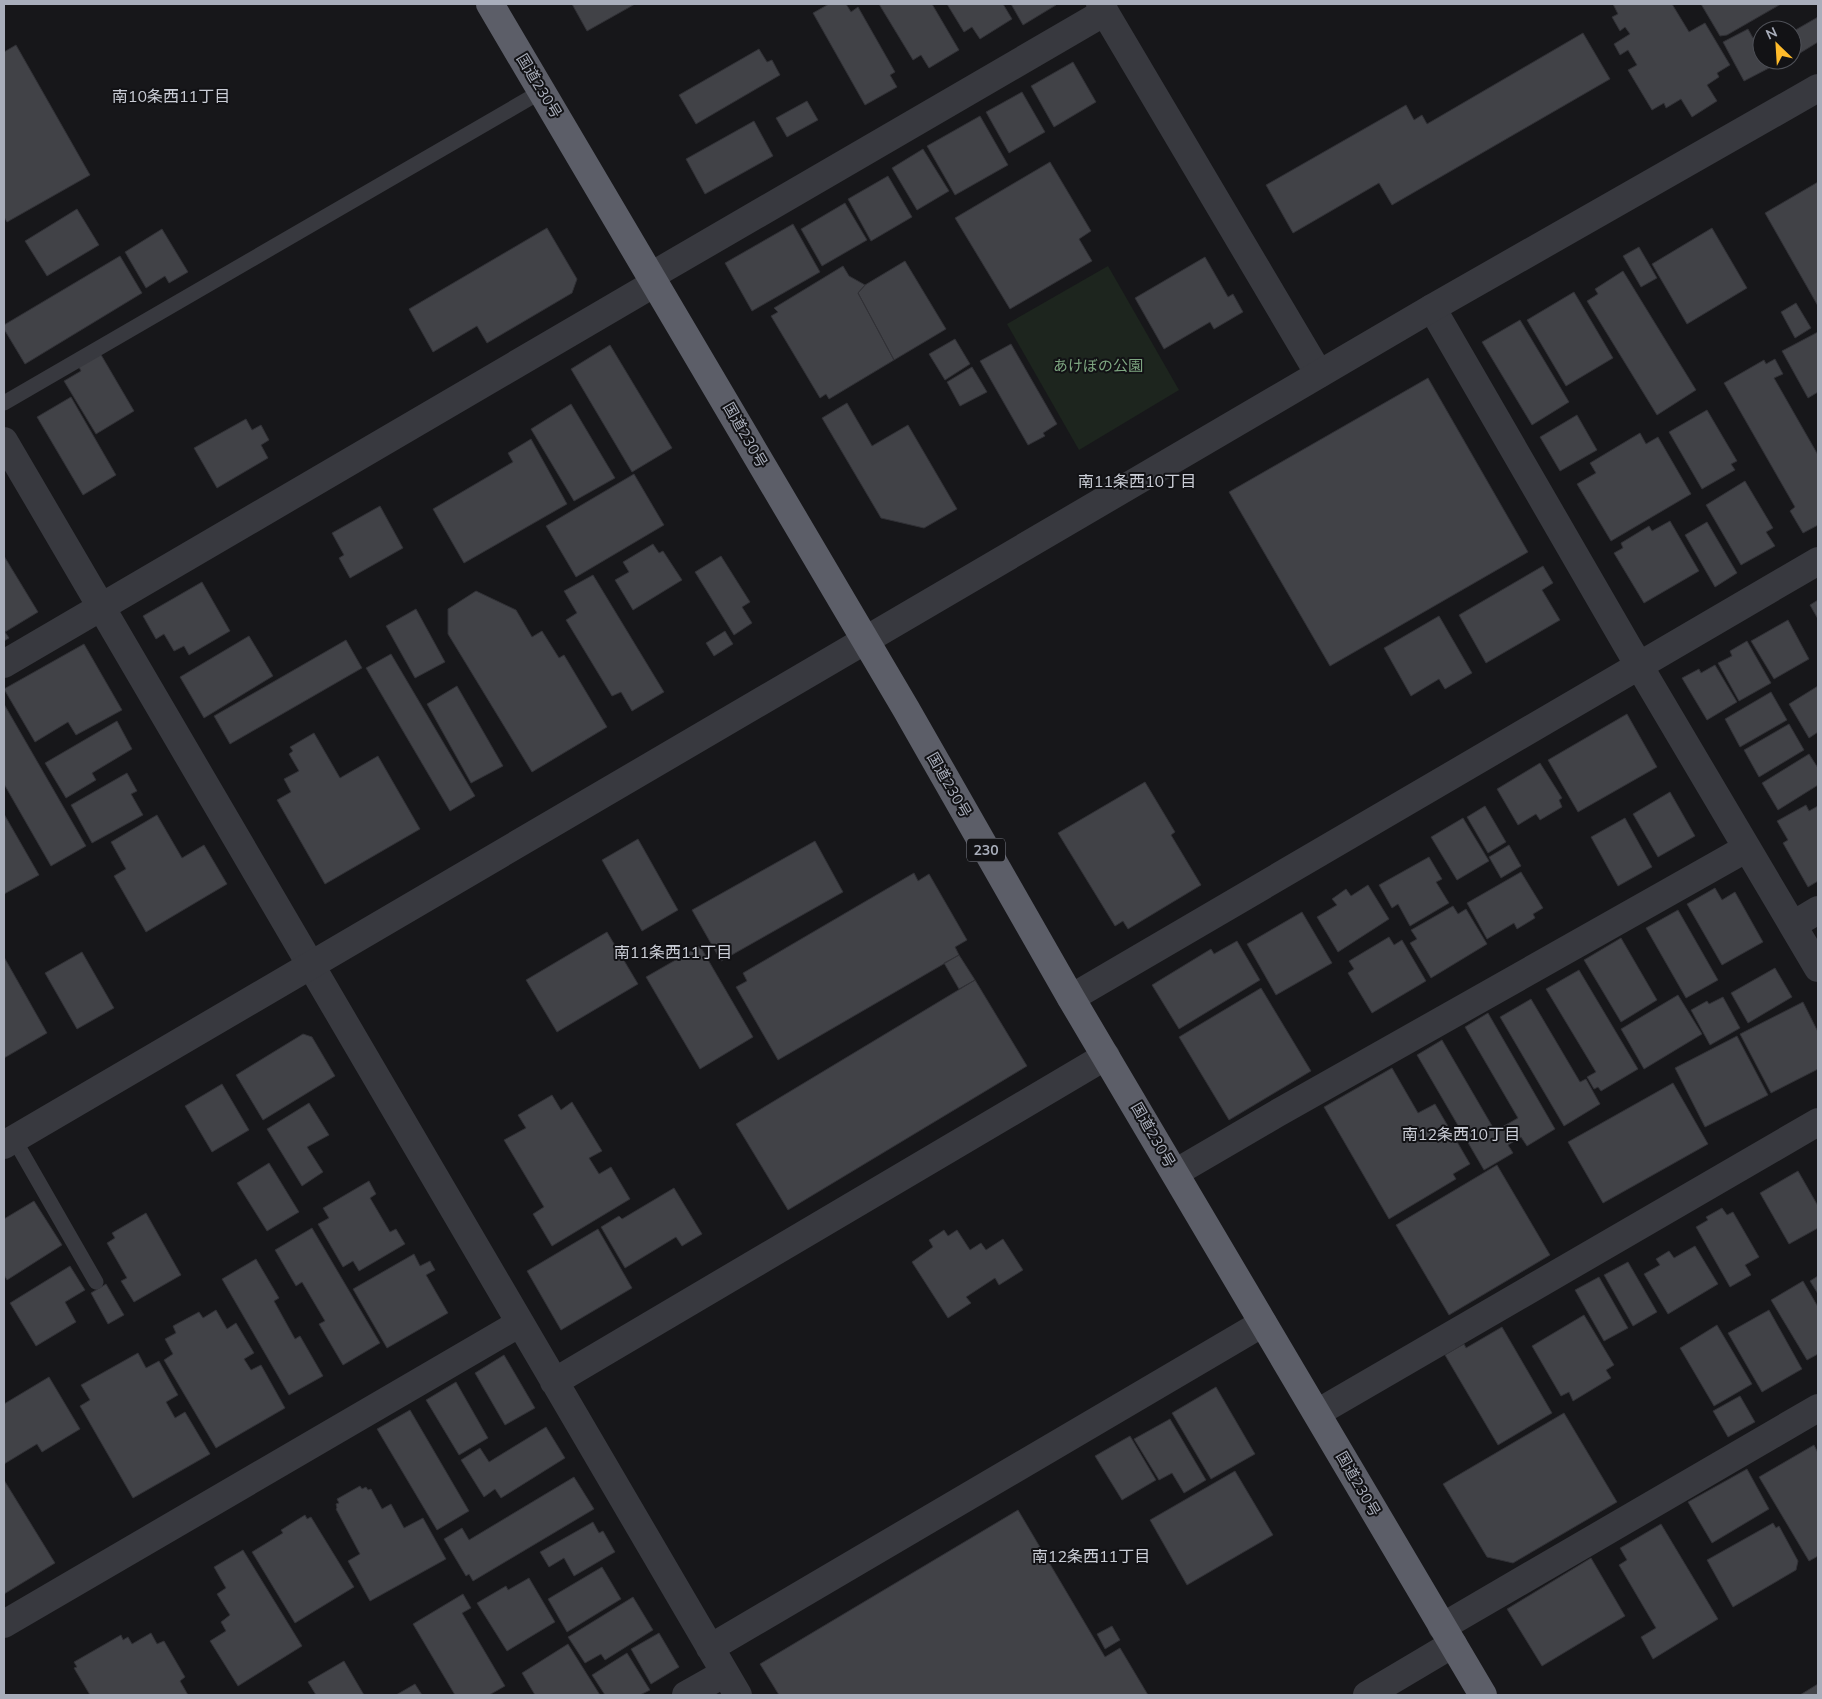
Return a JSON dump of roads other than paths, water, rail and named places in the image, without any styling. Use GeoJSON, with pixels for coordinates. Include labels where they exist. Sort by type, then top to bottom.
{"type":"FeatureCollection","features":[{"type":"Feature","properties":{"kind":"highway","name":"国道230号"},"geometry":{"type":"LineString","coordinates":[[490,4],[865,640],[1071,998],[1483,1695]]}},
{"type":"Feature","properties":{"kind":"street"},"geometry":{"type":"LineString","coordinates":[[4,664],[653,279],[1102,8],[1319,374]]}},
{"type":"Feature","properties":{"kind":"street"},"geometry":{"type":"LineString","coordinates":[[9,1142],[1432,308],[1818,88]]}},
{"type":"Feature","properties":{"kind":"street"},"geometry":{"type":"LineString","coordinates":[[1432,308],[1818,968]]}},
{"type":"Feature","properties":{"kind":"street"},"geometry":{"type":"LineString","coordinates":[[4,441],[732,1684],[686,1695]]}},
{"type":"Feature","properties":{"kind":"street"},"geometry":{"type":"LineString","coordinates":[[1071,998],[1818,561]]}},
{"type":"Feature","properties":{"kind":"street"},"geometry":{"type":"LineString","coordinates":[[1175,1173],[1747,848]]}},
{"type":"Feature","properties":{"kind":"street"},"geometry":{"type":"LineString","coordinates":[[1793,925],[1818,910]]}},
{"type":"Feature","properties":{"kind":"street"},"geometry":{"type":"LineString","coordinates":[[554,1382],[1106,1056]]}},
{"type":"Feature","properties":{"kind":"street"},"geometry":{"type":"LineString","coordinates":[[1317,1414],[1818,1122]]}},
{"type":"Feature","properties":{"kind":"street"},"geometry":{"type":"LineString","coordinates":[[4,1624],[520,1323]]}},
{"type":"Feature","properties":{"kind":"street"},"geometry":{"type":"LineString","coordinates":[[710,1648],[1263,1323]]}},
{"type":"Feature","properties":{"kind":"street"},"geometry":{"type":"LineString","coordinates":[[1367,1695],[1447,1635],[1818,1408]]}},
{"type":"Feature","properties":{"kind":"lane"},"geometry":{"type":"LineString","coordinates":[[4,403],[542,91]]}},
{"type":"Feature","properties":{"kind":"lane"},"geometry":{"type":"LineString","coordinates":[[9,1142],[96,1282]]}},
{"type":"Feature","properties":{"kind":"district","name":"南10条西11丁目"},"geometry":{"type":"Point","coordinates":[171,96]}},
{"type":"Feature","properties":{"kind":"district","name":"南11条西10丁目"},"geometry":{"type":"Point","coordinates":[1137,481]}},
{"type":"Feature","properties":{"kind":"district","name":"南11条西11丁目"},"geometry":{"type":"Point","coordinates":[673,952]}},
{"type":"Feature","properties":{"kind":"district","name":"南12条西10丁目"},"geometry":{"type":"Point","coordinates":[1461,1134]}},
{"type":"Feature","properties":{"kind":"district","name":"南12条西11丁目"},"geometry":{"type":"Point","coordinates":[1091,1556]}},
{"type":"Feature","properties":{"kind":"park label","name":"あけぼの公園"},"geometry":{"type":"Point","coordinates":[1098,366]}}]}
